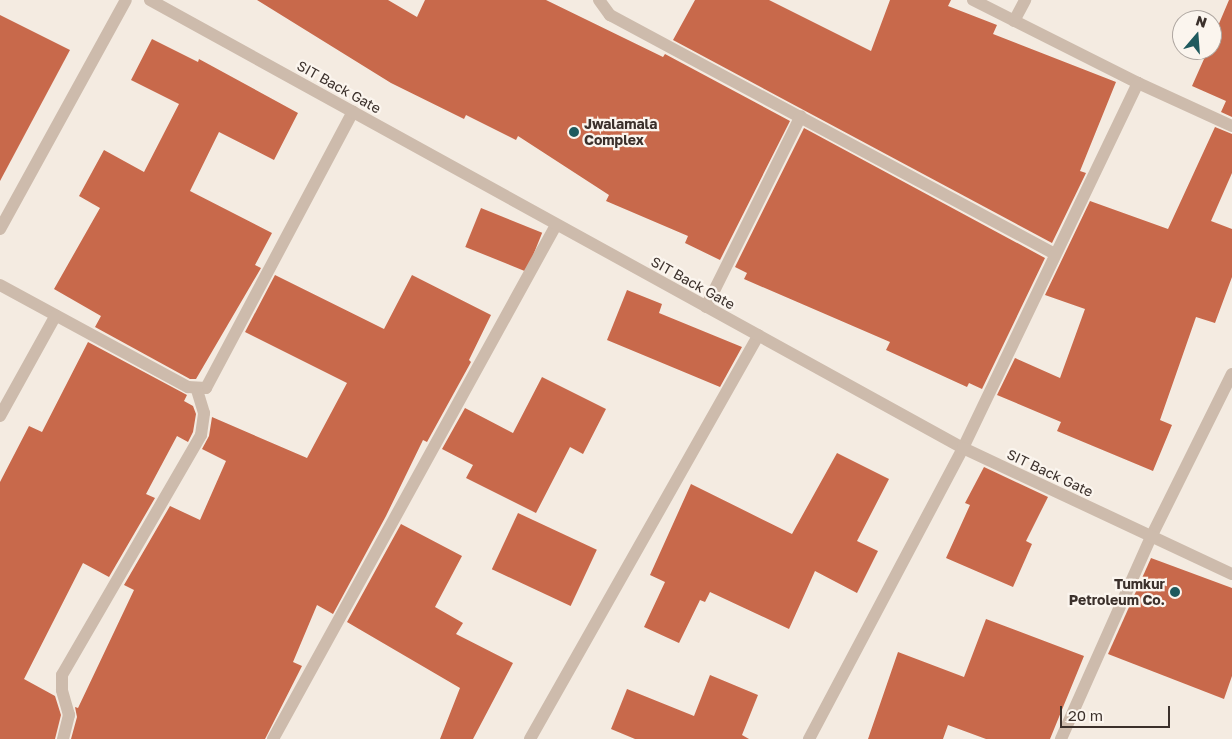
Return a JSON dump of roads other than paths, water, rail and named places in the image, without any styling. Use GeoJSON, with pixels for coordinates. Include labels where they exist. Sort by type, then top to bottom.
{"type":"FeatureCollection","features":[{"type":"Feature","properties":{"kind":"street"},"geometry":{"type":"LineString","coordinates":[[0,228],[126,0]]}},
{"type":"Feature","properties":{"kind":"street","name":"SIT Back Gate"},"geometry":{"type":"LineString","coordinates":[[150,0],[963,448],[1232,574]]}},
{"type":"Feature","properties":{"kind":"street"},"geometry":{"type":"LineString","coordinates":[[974,0],[1138,83],[1232,126]]}},
{"type":"Feature","properties":{"kind":"street"},"geometry":{"type":"LineString","coordinates":[[1014,21],[1025,0]]}},
{"type":"Feature","properties":{"kind":"street"},"geometry":{"type":"LineString","coordinates":[[597,1],[610,14],[1055,254]]}},
{"type":"Feature","properties":{"kind":"street"},"geometry":{"type":"LineString","coordinates":[[809,739],[963,448],[1138,83]]}},
{"type":"Feature","properties":{"kind":"street"},"geometry":{"type":"LineString","coordinates":[[0,285],[197,390],[206,388],[353,112]]}},
{"type":"Feature","properties":{"kind":"street"},"geometry":{"type":"LineString","coordinates":[[706,308],[801,116]]}},
{"type":"Feature","properties":{"kind":"street"},"geometry":{"type":"LineString","coordinates":[[273,739],[556,225]]}},
{"type":"Feature","properties":{"kind":"street"},"geometry":{"type":"LineString","coordinates":[[0,416],[56,315]]}},
{"type":"Feature","properties":{"kind":"street"},"geometry":{"type":"LineString","coordinates":[[530,739],[758,335]]}},
{"type":"Feature","properties":{"kind":"street"},"geometry":{"type":"LineString","coordinates":[[1061,739],[1151,537],[1232,374]]}},
{"type":"Feature","properties":{"kind":"street"},"geometry":{"type":"LineString","coordinates":[[64,739],[69,715],[62,690],[62,675],[201,435],[204,413],[197,390]]}},
{"type":"Feature","properties":{"kind":"place","name":"Jwalamala Complex"},"geometry":{"type":"Point","coordinates":[574,132]}},
{"type":"Feature","properties":{"kind":"place","name":"Tumkur Petroleum Co."},"geometry":{"type":"Point","coordinates":[1175,592]}}]}
